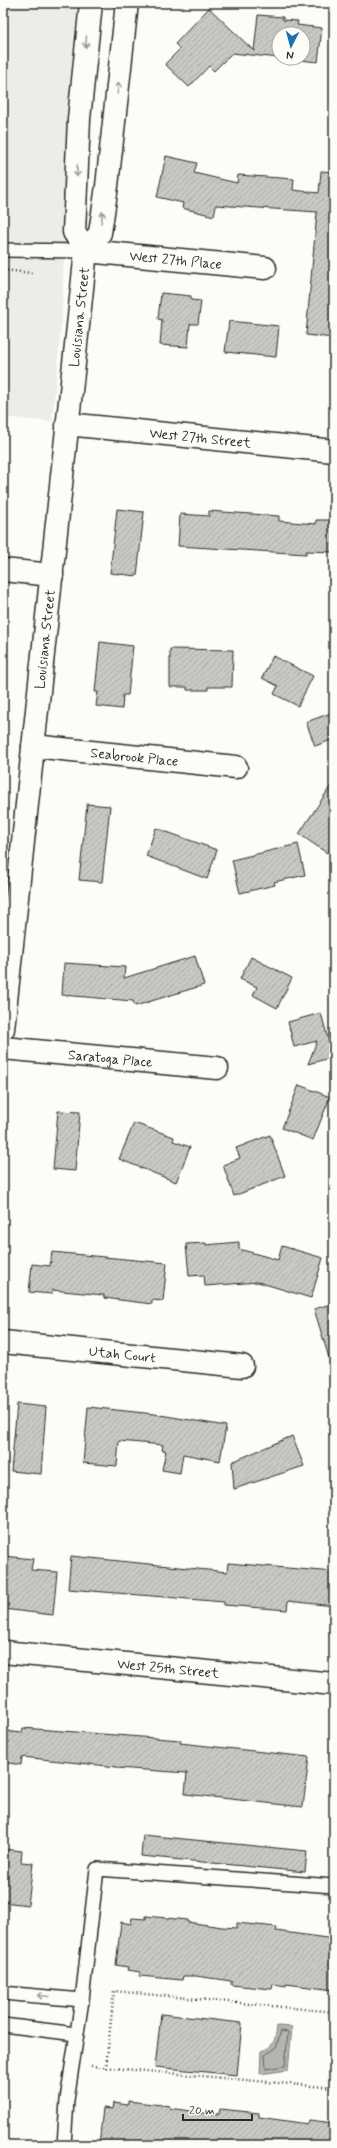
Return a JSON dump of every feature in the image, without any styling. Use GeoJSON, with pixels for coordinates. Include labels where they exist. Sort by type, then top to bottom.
{"type":"FeatureCollection","features":[{"type":"Feature","properties":{"kind":"street","name":"Louisiana Street"},"geometry":{"type":"LineString","coordinates":[[86,251],[74,232],[79,119],[91,3]]}},
{"type":"Feature","properties":{"kind":"street","name":"Louisiana Street"},"geometry":{"type":"LineString","coordinates":[[3,1029],[86,251],[100,233],[107,186],[127,3]]}},
{"type":"Feature","properties":{"kind":"street","name":"West 27th Place"},"geometry":{"type":"LineString","coordinates":[[86,251],[265,268]]}},
{"type":"Feature","properties":{"kind":"street","name":"West 27th Street"},"geometry":{"type":"LineString","coordinates":[[67,424],[334,450]]}},
{"type":"Feature","properties":{"kind":"street"},"geometry":{"type":"LineString","coordinates":[[3,570],[52,575]]}},
{"type":"Feature","properties":{"kind":"street","name":"Seabrook Place"},"geometry":{"type":"LineString","coordinates":[[33,746],[236,767]]}},
{"type":"Feature","properties":{"kind":"street","name":"Saratoga Place"},"geometry":{"type":"LineString","coordinates":[[3,1048],[217,1068]]}},
{"type":"Feature","properties":{"kind":"street","name":"Utah Court"},"geometry":{"type":"LineString","coordinates":[[3,1342],[242,1366]]}},
{"type":"Feature","properties":{"kind":"street","name":"West 25th Street"},"geometry":{"type":"LineString","coordinates":[[3,1652],[334,1684]]}},
{"type":"Feature","properties":{"kind":"lane"},"geometry":{"type":"LineString","coordinates":[[3,250],[86,251]]}},
{"type":"Feature","properties":{"kind":"lane"},"geometry":{"type":"LineString","coordinates":[[64,2145],[67,2100],[82,2000],[97,1869],[334,1882]]}},
{"type":"Feature","properties":{"kind":"lane"},"geometry":{"type":"LineString","coordinates":[[3,1993],[82,2000]]}},
{"type":"Feature","properties":{"kind":"lane"},"geometry":{"type":"LineString","coordinates":[[3,2025],[76,2034]]}},
{"type":"Feature","properties":{"kind":"path"},"geometry":{"type":"LineString","coordinates":[[3,270],[32,273]]}},
{"type":"Feature","properties":{"kind":"path"},"geometry":{"type":"LineString","coordinates":[[106,2068],[114,1991],[334,2012]]}},
{"type":"Feature","properties":{"kind":"path"},"geometry":{"type":"LineString","coordinates":[[86,2066],[334,2088]]}},
{"type":"Feature","properties":{"kind":"shaded area"},"geometry":{"type":"Polygon","coordinates":[[[3,3],[78,3],[69,94],[62,317],[52,422],[3,417],[3,3]]]}},
{"type":"Feature","properties":{"kind":"water"},"geometry":{"type":"Polygon","coordinates":[[[277,2026],[292,2027],[288,2070],[260,2074],[261,2051],[272,2045],[274,2042],[277,2026]]]}},
{"type":"Feature","properties":{"kind":"building"},"geometry":{"type":"Polygon","coordinates":[[[209,8],[254,51],[258,15],[283,17],[283,20],[298,21],[297,25],[305,26],[271,26],[271,57],[232,53],[214,71],[209,66],[189,87],[165,64],[180,49],[175,44],[209,8]]]}},
{"type":"Feature","properties":{"kind":"building"},"geometry":{"type":"Polygon","coordinates":[[[311,27],[322,28],[318,62],[311,61],[311,27]]]}},
{"type":"Feature","properties":{"kind":"building"},"geometry":{"type":"Polygon","coordinates":[[[166,156],[197,163],[194,173],[237,183],[238,175],[294,179],[293,190],[319,193],[321,171],[334,172],[334,338],[306,335],[317,212],[216,205],[214,216],[182,208],[183,203],[157,197],[166,156]]]}},
{"type":"Feature","properties":{"kind":"building"},"geometry":{"type":"Polygon","coordinates":[[[161,293],[191,296],[191,300],[201,301],[198,324],[190,324],[188,347],[160,345],[162,320],[158,319],[161,293]]]}},
{"type":"Feature","properties":{"kind":"building"},"geometry":{"type":"Polygon","coordinates":[[[229,321],[279,326],[276,357],[225,352],[229,321]]]}},
{"type":"Feature","properties":{"kind":"building"},"geometry":{"type":"Polygon","coordinates":[[[117,509],[144,512],[137,576],[110,573],[117,509]]]}},
{"type":"Feature","properties":{"kind":"building"},"geometry":{"type":"Polygon","coordinates":[[[209,511],[279,516],[279,521],[316,524],[316,520],[334,520],[334,552],[306,551],[306,554],[178,546],[180,514],[209,516],[209,511]]]}},
{"type":"Feature","properties":{"kind":"building"},"geometry":{"type":"Polygon","coordinates":[[[100,642],[133,646],[128,695],[123,695],[122,709],[96,706],[98,692],[95,692],[100,642]]]}},
{"type":"Feature","properties":{"kind":"building"},"geometry":{"type":"Polygon","coordinates":[[[170,649],[233,650],[232,687],[208,687],[208,690],[187,690],[187,687],[170,687],[170,649]]]}},
{"type":"Feature","properties":{"kind":"building"},"geometry":{"type":"Polygon","coordinates":[[[273,656],[313,676],[298,706],[274,694],[278,686],[262,678],[273,656]]]}},
{"type":"Feature","properties":{"kind":"building"},"geometry":{"type":"Polygon","coordinates":[[[334,712],[334,739],[315,746],[306,722],[334,712]]]}},
{"type":"Feature","properties":{"kind":"building"},"geometry":{"type":"Polygon","coordinates":[[[334,781],[334,844],[327,853],[299,834],[334,781]]]}},
{"type":"Feature","properties":{"kind":"building"},"geometry":{"type":"Polygon","coordinates":[[[87,804],[110,806],[102,882],[79,880],[87,804]]]}},
{"type":"Feature","properties":{"kind":"building"},"geometry":{"type":"Polygon","coordinates":[[[156,828],[217,850],[207,879],[146,856],[156,828]]]}},
{"type":"Feature","properties":{"kind":"building"},"geometry":{"type":"Polygon","coordinates":[[[298,844],[305,875],[274,882],[275,885],[240,893],[232,860],[298,844]]]}},
{"type":"Feature","properties":{"kind":"building"},"geometry":{"type":"Polygon","coordinates":[[[195,956],[204,985],[135,1006],[133,1001],[62,995],[64,963],[125,967],[124,978],[195,956]]]}},
{"type":"Feature","properties":{"kind":"building"},"geometry":{"type":"Polygon","coordinates":[[[251,957],[292,978],[277,1008],[253,995],[257,987],[240,979],[251,957]]]}},
{"type":"Feature","properties":{"kind":"building"},"geometry":{"type":"Polygon","coordinates":[[[321,1013],[333,1057],[308,1064],[317,1041],[294,1047],[288,1022],[321,1013]]]}},
{"type":"Feature","properties":{"kind":"building"},"geometry":{"type":"Polygon","coordinates":[[[299,1085],[330,1097],[313,1140],[282,1128],[299,1085]]]}},
{"type":"Feature","properties":{"kind":"building"},"geometry":{"type":"Polygon","coordinates":[[[58,1111],[80,1112],[75,1171],[53,1169],[58,1111]]]}},
{"type":"Feature","properties":{"kind":"building"},"geometry":{"type":"Polygon","coordinates":[[[134,1123],[174,1137],[173,1141],[190,1147],[176,1182],[119,1159],[134,1123]]]}},
{"type":"Feature","properties":{"kind":"building"},"geometry":{"type":"Polygon","coordinates":[[[270,1135],[285,1176],[234,1196],[223,1165],[240,1158],[236,1148],[270,1135]]]}},
{"type":"Feature","properties":{"kind":"building"},"geometry":{"type":"Polygon","coordinates":[[[239,1242],[239,1249],[278,1260],[282,1246],[323,1258],[311,1298],[258,1282],[205,1286],[204,1275],[189,1276],[186,1244],[206,1243],[206,1245],[239,1242]]]}},
{"type":"Feature","properties":{"kind":"building"},"geometry":{"type":"Polygon","coordinates":[[[52,1252],[167,1263],[163,1301],[152,1300],[152,1304],[104,1298],[104,1295],[52,1290],[52,1294],[29,1292],[32,1264],[50,1266],[52,1252]]]}},
{"type":"Feature","properties":{"kind":"building"},"geometry":{"type":"Polygon","coordinates":[[[334,1303],[334,1360],[330,1361],[314,1309],[334,1303]]]}},
{"type":"Feature","properties":{"kind":"building"},"geometry":{"type":"Polygon","coordinates":[[[17,1404],[46,1407],[41,1474],[11,1471],[17,1404]]]}},
{"type":"Feature","properties":{"kind":"building"},"geometry":{"type":"Polygon","coordinates":[[[88,1407],[154,1414],[226,1426],[220,1461],[183,1454],[180,1473],[162,1470],[166,1451],[162,1450],[163,1445],[119,1441],[117,1466],[83,1463],[88,1407]]]}},
{"type":"Feature","properties":{"kind":"building"},"geometry":{"type":"Polygon","coordinates":[[[292,1436],[304,1466],[234,1489],[232,1462],[292,1436]]]}},
{"type":"Feature","properties":{"kind":"building"},"geometry":{"type":"Polygon","coordinates":[[[3,1556],[33,1559],[31,1570],[57,1572],[53,1615],[3,1609],[3,1556]]]}},
{"type":"Feature","properties":{"kind":"building"},"geometry":{"type":"Polygon","coordinates":[[[71,1556],[227,1572],[228,1563],[334,1572],[334,1606],[288,1601],[287,1610],[224,1605],[224,1602],[68,1589],[71,1556]]]}},
{"type":"Feature","properties":{"kind":"building"},"geometry":{"type":"Polygon","coordinates":[[[23,1728],[181,1740],[180,1743],[309,1757],[303,1807],[185,1794],[187,1773],[117,1768],[22,1757],[21,1765],[3,1762],[3,1731],[22,1733],[23,1728]]]}},
{"type":"Feature","properties":{"kind":"building"},"geometry":{"type":"Polygon","coordinates":[[[143,1835],[307,1851],[305,1872],[141,1856],[143,1835]]]}},
{"type":"Feature","properties":{"kind":"building"},"geometry":{"type":"Polygon","coordinates":[[[3,1849],[22,1851],[21,1862],[33,1863],[28,1905],[3,1902],[3,1849]]]}},
{"type":"Feature","properties":{"kind":"building"},"geometry":{"type":"Polygon","coordinates":[[[146,1916],[187,1920],[187,1922],[222,1927],[237,1928],[237,1923],[277,1927],[276,1931],[334,1939],[334,1990],[286,1984],[286,1986],[273,1984],[272,1989],[231,1985],[231,1981],[196,1976],[183,1976],[182,1980],[140,1976],[140,1972],[127,1970],[128,1967],[116,1965],[121,1922],[131,1924],[132,1918],[146,1919],[146,1916]]]}},
{"type":"Feature","properties":{"kind":"building"},"geometry":{"type":"Polygon","coordinates":[[[161,2014],[242,2023],[237,2075],[155,2067],[161,2014]]]}},
{"type":"Feature","properties":{"kind":"building"},"geometry":{"type":"Polygon","coordinates":[[[128,2101],[170,2106],[169,2108],[204,2113],[219,2114],[220,2109],[259,2113],[259,2117],[308,2124],[309,2120],[334,2123],[334,2145],[99,2145],[103,2108],[113,2109],[114,2103],[128,2105],[128,2101]]]}}]}
